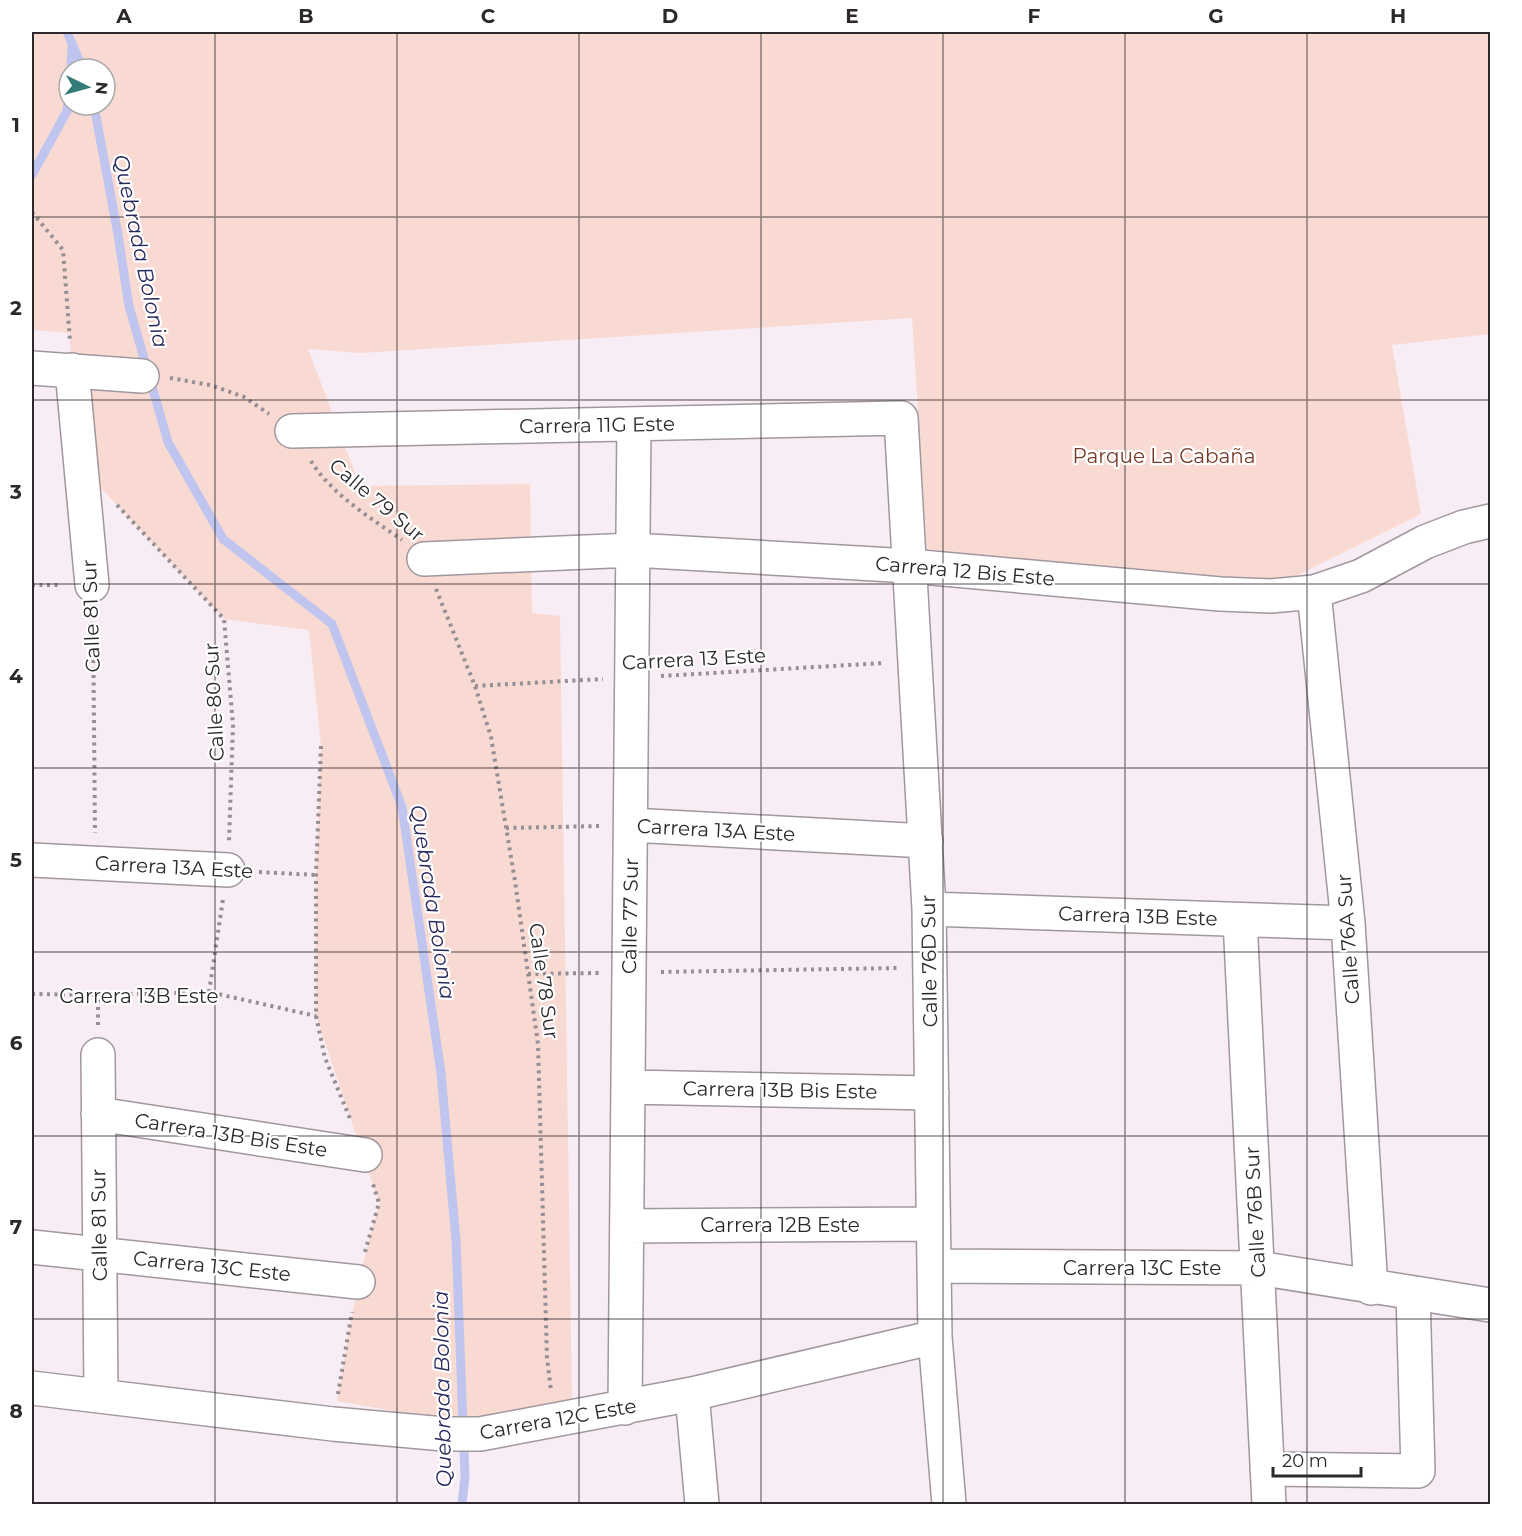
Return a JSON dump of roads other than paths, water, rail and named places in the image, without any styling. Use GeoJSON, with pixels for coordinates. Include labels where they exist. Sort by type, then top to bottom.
{"type":"FeatureCollection","features":[{"type":"Feature","properties":{"kind":"street"},"geometry":{"type":"LineString","coordinates":[[32,368],[142,376]]}},
{"type":"Feature","properties":{"kind":"street","name":"Calle 81 Sur"},"geometry":{"type":"LineString","coordinates":[[72,370],[92,585]]}},
{"type":"Feature","properties":{"kind":"street","name":"Carrera 11G Este"},"geometry":{"type":"LineString","coordinates":[[292,431],[901,418]]}},
{"type":"Feature","properties":{"kind":"street","name":"Calle 76D Sur"},"geometry":{"type":"LineString","coordinates":[[901,418],[929,909],[935,1336],[949,1504]]}},
{"type":"Feature","properties":{"kind":"street","name":"Calle 77 Sur"},"geometry":{"type":"LineString","coordinates":[[625,1408],[634,424]]}},
{"type":"Feature","properties":{"kind":"street","name":"Carrera 12 Bis Este"},"geometry":{"type":"LineString","coordinates":[[424,559],[633,550],[910,566],[1220,594],[1271,596],[1314,591],[1361,576],[1425,542],[1464,527],[1491,521]]}},
{"type":"Feature","properties":{"kind":"street","name":"Calle 76A Sur"},"geometry":{"type":"LineString","coordinates":[[1314,591],[1348,923],[1371,1288]]}},
{"type":"Feature","properties":{"kind":"street","name":"Carrera 13A Este"},"geometry":{"type":"LineString","coordinates":[[631,825],[926,841]]}},
{"type":"Feature","properties":{"kind":"street","name":"Carrera 13A Este"},"geometry":{"type":"LineString","coordinates":[[32,860],[228,870]]}},
{"type":"Feature","properties":{"kind":"street","name":"Carrera 13B Este"},"geometry":{"type":"LineString","coordinates":[[929,909],[1348,923]]}},
{"type":"Feature","properties":{"kind":"street","name":"Calle 76B Sur"},"geometry":{"type":"LineString","coordinates":[[1240,920],[1269,1504]]}},
{"type":"Feature","properties":{"kind":"street","name":"Calle 81 Sur"},"geometry":{"type":"LineString","coordinates":[[98,1055],[101,1395]]}},
{"type":"Feature","properties":{"kind":"street","name":"Carrera 13B Bis Este"},"geometry":{"type":"LineString","coordinates":[[628,1088],[932,1093]]}},
{"type":"Feature","properties":{"kind":"street","name":"Carrera 13B Bis Este"},"geometry":{"type":"LineString","coordinates":[[98,1114],[365,1155]]}},
{"type":"Feature","properties":{"kind":"street","name":"Carrera 12B Este"},"geometry":{"type":"LineString","coordinates":[[627,1226],[933,1224]]}},
{"type":"Feature","properties":{"kind":"street","name":"Carrera 13C Este"},"geometry":{"type":"LineString","coordinates":[[32,1247],[357,1282]]}},
{"type":"Feature","properties":{"kind":"street","name":"Carrera 13C Este"},"geometry":{"type":"LineString","coordinates":[[934,1266],[1258,1268],[1371,1288],[1491,1305]]}},
{"type":"Feature","properties":{"kind":"street"},"geometry":{"type":"LineString","coordinates":[[1267,1469],[1418,1471],[1413,1294]]}},
{"type":"Feature","properties":{"kind":"street","name":"Carrera 12C Este"},"geometry":{"type":"LineString","coordinates":[[32,1388],[333,1424],[444,1434],[480,1434],[692,1394],[935,1336]]}},
{"type":"Feature","properties":{"kind":"street"},"geometry":{"type":"LineString","coordinates":[[692,1394],[702,1504]]}},
{"type":"Feature","properties":{"kind":"waterway","name":"Quebrada Bolonia"},"geometry":{"type":"LineString","coordinates":[[67,32],[78,57]]}},
{"type":"Feature","properties":{"kind":"waterway"},"geometry":{"type":"LineString","coordinates":[[72,47],[72,57]]}},
{"type":"Feature","properties":{"kind":"waterway"},"geometry":{"type":"LineString","coordinates":[[32,175],[64,117]]}},
{"type":"Feature","properties":{"kind":"waterway","name":"Quebrada Bolonia"},"geometry":{"type":"LineString","coordinates":[[96,117],[129,306],[168,442],[223,539],[332,624],[402,807],[441,1073],[456,1240],[465,1477],[462,1504]]}},
{"type":"Feature","properties":{"kind":"park label","name":"Parque La Cabaña"},"geometry":{"type":"Point","coordinates":[1164,456]}}]}
